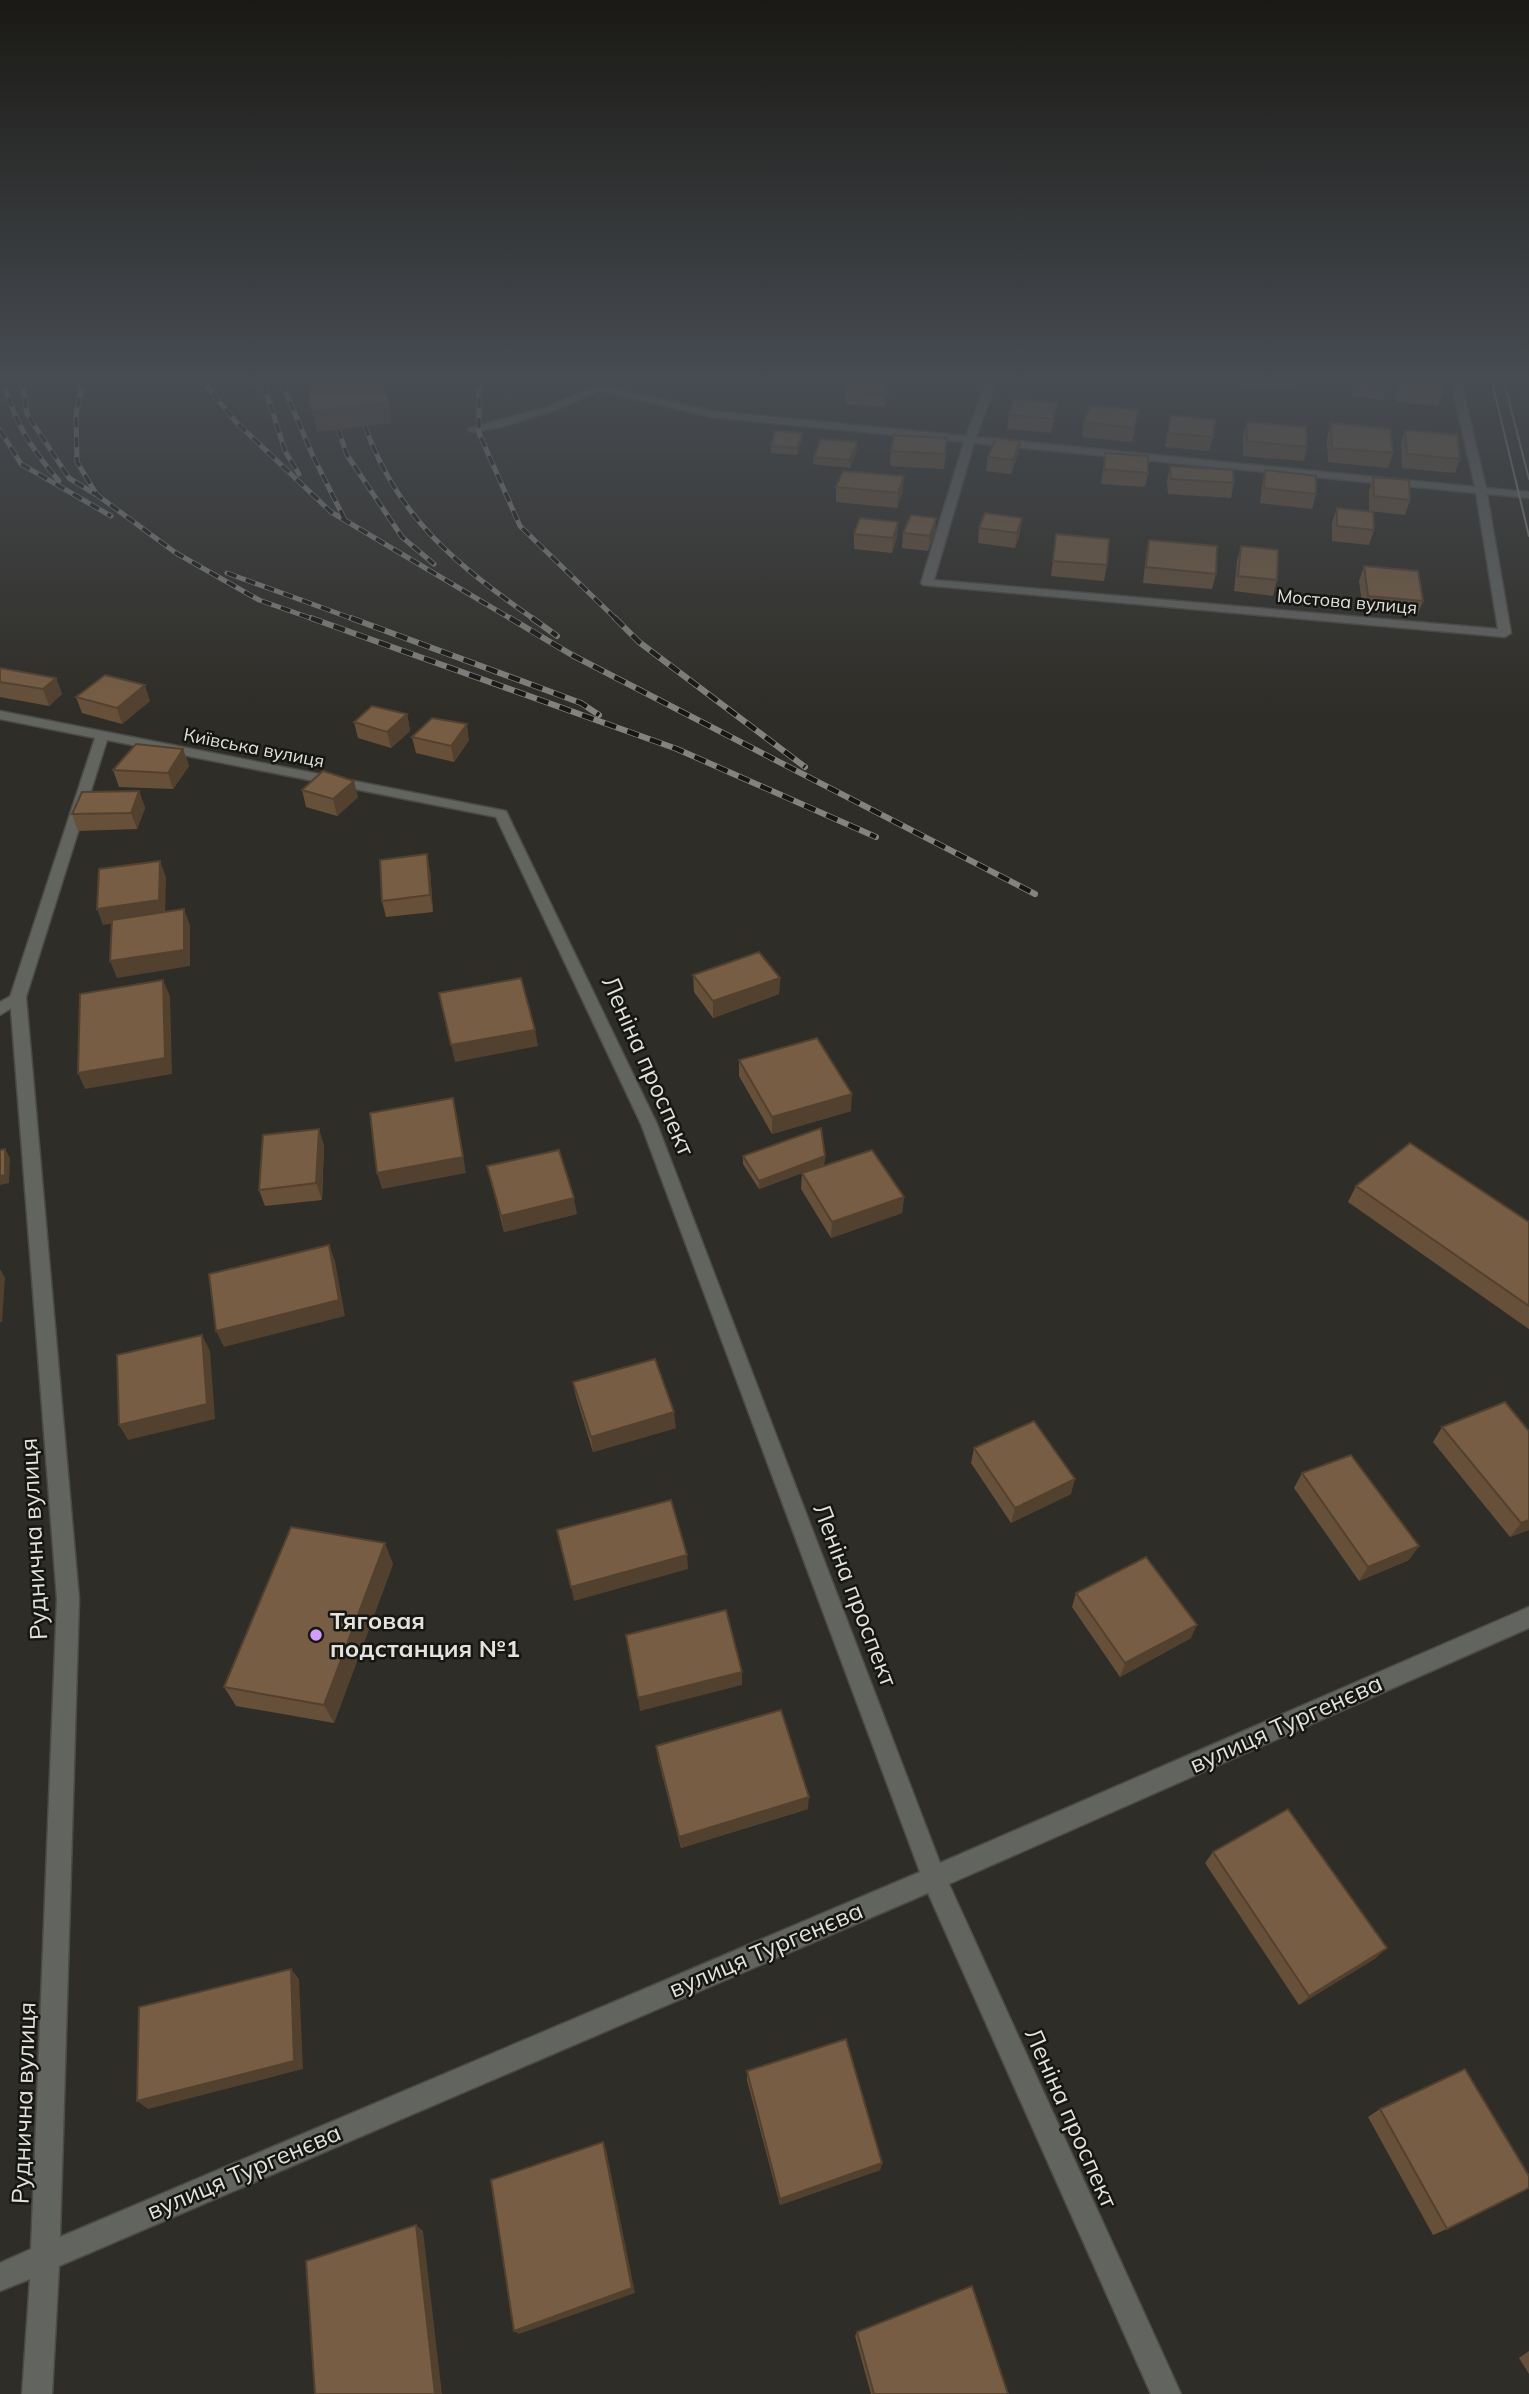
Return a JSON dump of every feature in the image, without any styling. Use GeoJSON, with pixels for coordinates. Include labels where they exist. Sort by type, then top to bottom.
{"type":"FeatureCollection","features":[{"type":"Feature","properties":{"kind":"street","name":"Мостова вулиця"},"geometry":{"type":"LineString","coordinates":[[955,490],[927,583],[1505,633],[1481,490]]}},
{"type":"Feature","properties":{"kind":"street"},"geometry":{"type":"LineString","coordinates":[[1481,490],[1529,495]]}},
{"type":"Feature","properties":{"kind":"street","name":"Київська вулиця"},"geometry":{"type":"LineString","coordinates":[[0,715],[501,814]]}},
{"type":"Feature","properties":{"kind":"street","name":"Руднична вулиця"},"geometry":{"type":"LineString","coordinates":[[37,2394],[45,2256],[68,1599],[18,997],[102,737]]}},
{"type":"Feature","properties":{"kind":"street","name":"Леніна проспект"},"geometry":{"type":"LineString","coordinates":[[501,814],[649,1124],[934,1878],[1166,2394]]}},
{"type":"Feature","properties":{"kind":"street"},"geometry":{"type":"LineString","coordinates":[[0,1010],[18,997]]}},
{"type":"Feature","properties":{"kind":"street","name":"вулиця Тургенєва"},"geometry":{"type":"LineString","coordinates":[[0,2277],[934,1878],[1529,1617]]}},
{"type":"Feature","properties":{"kind":"building"},"geometry":{"type":"Polygon","coordinates":[[[864,490],[899,490],[898,493],[864,490]]]}},
{"type":"Feature","properties":{"kind":"building"},"geometry":{"type":"Polygon","coordinates":[[[1279,490],[1316,490],[1316,494],[1279,490]]]}},
{"type":"Feature","properties":{"kind":"building"},"geometry":{"type":"Polygon","coordinates":[[[1374,490],[1409,490],[1410,500],[1374,496],[1374,490]]]}},
{"type":"Feature","properties":{"kind":"building"},"geometry":{"type":"Polygon","coordinates":[[[1337,508],[1373,512],[1374,530],[1337,526],[1337,508]]]}},
{"type":"Feature","properties":{"kind":"building"},"geometry":{"type":"Polygon","coordinates":[[[985,513],[1022,518],[1017,533],[979,528],[985,513]]]}},
{"type":"Feature","properties":{"kind":"building"},"geometry":{"type":"Polygon","coordinates":[[[911,515],[936,518],[930,536],[903,533],[911,515]]]}},
{"type":"Feature","properties":{"kind":"building"},"geometry":{"type":"Polygon","coordinates":[[[860,518],[898,522],[893,538],[854,534],[860,518]]]}},
{"type":"Feature","properties":{"kind":"building"},"geometry":{"type":"Polygon","coordinates":[[[1056,534],[1109,539],[1107,565],[1053,561],[1056,534]]]}},
{"type":"Feature","properties":{"kind":"building"},"geometry":{"type":"Polygon","coordinates":[[[1149,540],[1217,546],[1216,574],[1146,567],[1149,540]]]}},
{"type":"Feature","properties":{"kind":"building"},"geometry":{"type":"Polygon","coordinates":[[[1241,546],[1278,550],[1277,580],[1238,576],[1241,546]]]}},
{"type":"Feature","properties":{"kind":"building"},"geometry":{"type":"Polygon","coordinates":[[[1364,566],[1418,571],[1423,601],[1368,596],[1364,566]]]}},
{"type":"Feature","properties":{"kind":"building"},"geometry":{"type":"Polygon","coordinates":[[[0,668],[56,678],[43,689],[0,682],[0,668]]]}},
{"type":"Feature","properties":{"kind":"building"},"geometry":{"type":"Polygon","coordinates":[[[105,675],[145,685],[117,708],[76,697],[105,675]]]}},
{"type":"Feature","properties":{"kind":"building"},"geometry":{"type":"Polygon","coordinates":[[[372,706],[407,714],[387,732],[354,722],[372,706]]]}},
{"type":"Feature","properties":{"kind":"building"},"geometry":{"type":"Polygon","coordinates":[[[432,718],[467,724],[451,746],[412,737],[432,718]]]}},
{"type":"Feature","properties":{"kind":"building"},"geometry":{"type":"Polygon","coordinates":[[[136,744],[183,749],[168,773],[113,770],[136,744]]]}},
{"type":"Feature","properties":{"kind":"building"},"geometry":{"type":"Polygon","coordinates":[[[323,771],[354,781],[333,799],[302,790],[323,771]]]}},
{"type":"Feature","properties":{"kind":"building"},"geometry":{"type":"Polygon","coordinates":[[[139,791],[131,813],[72,814],[82,792],[139,791]]]}},
{"type":"Feature","properties":{"kind":"building"},"geometry":{"type":"Polygon","coordinates":[[[427,854],[430,895],[382,901],[380,860],[427,854]]]}},
{"type":"Feature","properties":{"kind":"building"},"geometry":{"type":"Polygon","coordinates":[[[160,861],[159,900],[97,909],[99,869],[160,861]]]}},
{"type":"Feature","properties":{"kind":"building"},"geometry":{"type":"Polygon","coordinates":[[[184,909],[184,950],[110,961],[112,920],[184,909]]]}},
{"type":"Feature","properties":{"kind":"building"},"geometry":{"type":"Polygon","coordinates":[[[759,952],[780,978],[713,1001],[693,975],[759,952]]]}},
{"type":"Feature","properties":{"kind":"building"},"geometry":{"type":"Polygon","coordinates":[[[521,978],[535,1030],[451,1045],[439,993],[521,978]]]}},
{"type":"Feature","properties":{"kind":"building"},"geometry":{"type":"Polygon","coordinates":[[[163,980],[165,1058],[78,1073],[80,994],[163,980]]]}},
{"type":"Feature","properties":{"kind":"building"},"geometry":{"type":"Polygon","coordinates":[[[817,1038],[852,1094],[772,1117],[739,1060],[817,1038]]]}},
{"type":"Feature","properties":{"kind":"building"},"geometry":{"type":"Polygon","coordinates":[[[453,1098],[463,1157],[377,1173],[370,1113],[453,1098]]]}},
{"type":"Feature","properties":{"kind":"building"},"geometry":{"type":"Polygon","coordinates":[[[821,1128],[825,1156],[759,1181],[743,1156],[821,1128]]]}},
{"type":"Feature","properties":{"kind":"building"},"geometry":{"type":"Polygon","coordinates":[[[319,1129],[316,1183],[259,1190],[263,1135],[319,1129]]]}},
{"type":"Feature","properties":{"kind":"building"},"geometry":{"type":"Polygon","coordinates":[[[1410,1143],[1529,1222],[1529,1306],[1356,1186],[1410,1143]]]}},
{"type":"Feature","properties":{"kind":"building"},"geometry":{"type":"Polygon","coordinates":[[[5,1149],[5,1175],[0,1176],[0,1150],[5,1149]]]}},
{"type":"Feature","properties":{"kind":"building"},"geometry":{"type":"Polygon","coordinates":[[[559,1150],[574,1198],[501,1216],[487,1166],[559,1150]]]}},
{"type":"Feature","properties":{"kind":"building"},"geometry":{"type":"Polygon","coordinates":[[[872,1150],[904,1197],[832,1222],[802,1173],[872,1150]]]}},
{"type":"Feature","properties":{"kind":"building"},"geometry":{"type":"Polygon","coordinates":[[[329,1245],[339,1300],[216,1331],[209,1274],[329,1245]]]}},
{"type":"Feature","properties":{"kind":"building"},"geometry":{"type":"Polygon","coordinates":[[[202,1335],[207,1404],[119,1425],[117,1355],[202,1335]]]}},
{"type":"Feature","properties":{"kind":"building"},"geometry":{"type":"Polygon","coordinates":[[[655,1359],[674,1412],[591,1437],[573,1382],[655,1359]]]}},
{"type":"Feature","properties":{"kind":"building"},"geometry":{"type":"Polygon","coordinates":[[[1505,1402],[1529,1431],[1529,1520],[1521,1523],[1442,1427],[1505,1402]]]}},
{"type":"Feature","properties":{"kind":"building"},"geometry":{"type":"Polygon","coordinates":[[[1034,1421],[1075,1479],[1015,1508],[974,1448],[1034,1421]]]}},
{"type":"Feature","properties":{"kind":"building"},"geometry":{"type":"Polygon","coordinates":[[[1351,1455],[1419,1546],[1368,1567],[1302,1473],[1351,1455]]]}},
{"type":"Feature","properties":{"kind":"building"},"geometry":{"type":"Polygon","coordinates":[[[671,1500],[687,1555],[571,1587],[557,1530],[671,1500]]]}},
{"type":"Feature","properties":{"kind":"building","name":"Тяговая подстанция №1"},"geometry":{"type":"Polygon","coordinates":[[[291,1527],[385,1543],[324,1705],[224,1687],[291,1527]]]}},
{"type":"Feature","properties":{"kind":"building"},"geometry":{"type":"Polygon","coordinates":[[[1146,1557],[1197,1625],[1125,1663],[1076,1593],[1146,1557]]]}},
{"type":"Feature","properties":{"kind":"building"},"geometry":{"type":"Polygon","coordinates":[[[726,1610],[742,1672],[638,1698],[626,1635],[726,1610]]]}},
{"type":"Feature","properties":{"kind":"building"},"geometry":{"type":"Polygon","coordinates":[[[781,1710],[809,1797],[679,1837],[656,1746],[781,1710]]]}},
{"type":"Feature","properties":{"kind":"building"},"geometry":{"type":"Polygon","coordinates":[[[1288,1809],[1387,1948],[1309,1996],[1213,1852],[1288,1809]]]}},
{"type":"Feature","properties":{"kind":"building"},"geometry":{"type":"Polygon","coordinates":[[[291,1969],[294,2061],[137,2101],[139,2007],[291,1969]]]}},
{"type":"Feature","properties":{"kind":"building"},"geometry":{"type":"Polygon","coordinates":[[[846,2039],[882,2163],[780,2199],[747,2071],[846,2039]]]}},
{"type":"Feature","properties":{"kind":"building"},"geometry":{"type":"Polygon","coordinates":[[[1465,2069],[1529,2176],[1529,2188],[1447,2229],[1380,2109],[1465,2069]]]}},
{"type":"Feature","properties":{"kind":"building"},"geometry":{"type":"Polygon","coordinates":[[[603,2142],[632,2288],[514,2331],[491,2180],[603,2142]]]}},
{"type":"Feature","properties":{"kind":"building"},"geometry":{"type":"Polygon","coordinates":[[[416,2225],[435,2394],[315,2394],[306,2261],[416,2225]]]}},
{"type":"Feature","properties":{"kind":"building"},"geometry":{"type":"Polygon","coordinates":[[[972,2286],[1008,2394],[874,2394],[857,2332],[972,2286]]]}},
{"type":"Feature","properties":{"kind":"tram line"},"geometry":{"type":"LineString","coordinates":[[1518,490],[1529,536]]}},
{"type":"Feature","properties":{"kind":"railway"},"geometry":{"type":"LineString","coordinates":[[66,490],[111,516]]}},
{"type":"Feature","properties":{"kind":"railway"},"geometry":{"type":"LineString","coordinates":[[88,490],[95,494]]}},
{"type":"Feature","properties":{"kind":"railway"},"geometry":{"type":"LineString","coordinates":[[94,490],[97,495],[176,553],[259,600],[316,620]]}},
{"type":"Feature","properties":{"kind":"railway"},"geometry":{"type":"LineString","coordinates":[[307,490],[331,512],[513,620]]}},
{"type":"Feature","properties":{"kind":"railway"},"geometry":{"type":"LineString","coordinates":[[330,490],[345,520]]}},
{"type":"Feature","properties":{"kind":"railway"},"geometry":{"type":"LineString","coordinates":[[370,490],[402,537],[434,564]]}},
{"type":"Feature","properties":{"kind":"railway"},"geometry":{"type":"LineString","coordinates":[[396,490],[413,514],[456,559],[535,620]]}},
{"type":"Feature","properties":{"kind":"railway"},"geometry":{"type":"LineString","coordinates":[[504,490],[520,526],[617,620]]}},
{"type":"Feature","properties":{"kind":"railway"},"geometry":{"type":"LineString","coordinates":[[227,573],[356,620]]}},
{"type":"Feature","properties":{"kind":"railway"},"geometry":{"type":"LineString","coordinates":[[311,618],[677,749],[876,837]]}},
{"type":"Feature","properties":{"kind":"railway"},"geometry":{"type":"LineString","coordinates":[[351,618],[581,703],[599,715]]}},
{"type":"Feature","properties":{"kind":"railway"},"geometry":{"type":"LineString","coordinates":[[510,618],[572,655],[1035,894]]}},
{"type":"Feature","properties":{"kind":"railway"},"geometry":{"type":"LineString","coordinates":[[532,618],[557,636]]}},
{"type":"Feature","properties":{"kind":"railway"},"geometry":{"type":"LineString","coordinates":[[617,620],[639,642],[805,767]]}},
{"type":"Feature","properties":{"kind":"place","name":"Тяговая подстанция №1"},"geometry":{"type":"Point","coordinates":[316,1635]}}]}
